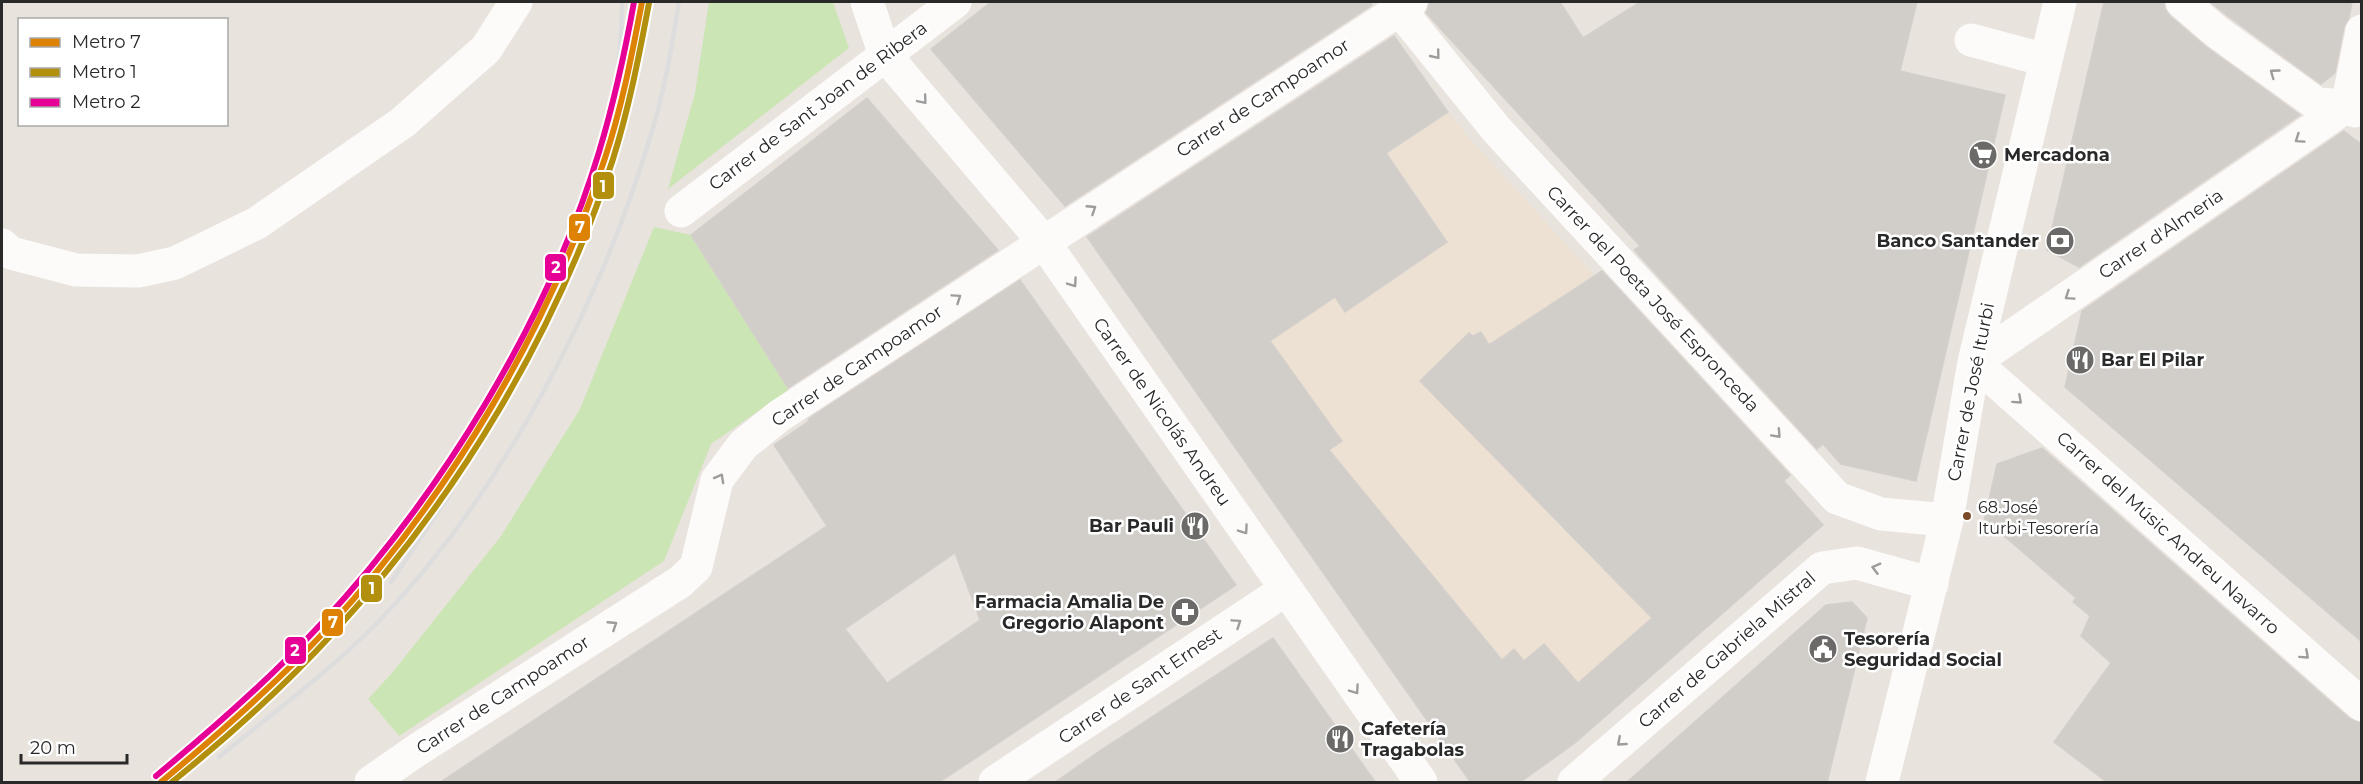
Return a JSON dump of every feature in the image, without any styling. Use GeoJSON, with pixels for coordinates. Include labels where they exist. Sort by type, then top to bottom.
{"type":"FeatureCollection","features":[{"type":"Feature","properties":{"kind":"street"},"geometry":{"type":"LineString","coordinates":[[2,245],[11,253],[76,270],[138,271],[175,263],[257,223],[402,123],[486,49],[516,2]]}},
{"type":"Feature","properties":{"kind":"street"},"geometry":{"type":"LineString","coordinates":[[867,2],[885,55]]}},
{"type":"Feature","properties":{"kind":"street","name":"Carrer de Sant Joan de Ribera"},"geometry":{"type":"LineString","coordinates":[[681,211],[956,2]]}},
{"type":"Feature","properties":{"kind":"street","name":"Carrer de José Iturbi"},"geometry":{"type":"LineString","coordinates":[[1882,783],[1947,520],[1974,362],[2060,2]]}},
{"type":"Feature","properties":{"kind":"street"},"geometry":{"type":"LineString","coordinates":[[2182,2],[2217,32],[2317,104],[2354,111],[2361,31]]}},
{"type":"Feature","properties":{"kind":"street","name":"Carrer de Campoamor"},"geometry":{"type":"LineString","coordinates":[[385,779],[417,750],[680,582],[696,567],[717,480],[743,445],[779,416],[1405,5]]}},
{"type":"Feature","properties":{"kind":"street","name":"Carrer del Poeta José Espronceda"},"geometry":{"type":"LineString","coordinates":[[1405,5],[1496,129],[1837,498],[1881,514],[1947,520]]}},
{"type":"Feature","properties":{"kind":"street"},"geometry":{"type":"LineString","coordinates":[[1971,40],[2046,60]]}},
{"type":"Feature","properties":{"kind":"street","name":"Carrer de Nicolás Andreu"},"geometry":{"type":"LineString","coordinates":[[885,55],[1043,241],[1421,783]]}},
{"type":"Feature","properties":{"kind":"street","name":"Carrer d'Almeria"},"geometry":{"type":"LineString","coordinates":[[1974,362],[2354,111]]}},
{"type":"Feature","properties":{"kind":"street","name":"Carrer del Músic Andreu Navarro"},"geometry":{"type":"LineString","coordinates":[[1974,362],[2361,705]]}},
{"type":"Feature","properties":{"kind":"street","name":"Carrer de Gabriela Mistral"},"geometry":{"type":"LineString","coordinates":[[1574,783],[1822,568],[1857,563],[1932,584]]}},
{"type":"Feature","properties":{"kind":"street","name":"Carrer de Sant Ernest"},"geometry":{"type":"LineString","coordinates":[[996,783],[1286,590]]}},
{"type":"Feature","properties":{"kind":"shaded area"},"geometry":{"type":"Polygon","coordinates":[[[1448,112],[1595,276],[1461,362],[1714,621],[1573,744],[1329,450],[1342,440],[1302,385],[1299,387],[1268,342],[1245,250],[1448,112]]]}},
{"type":"Feature","properties":{"kind":"green space"},"geometry":{"type":"Polygon","coordinates":[[[709,2],[833,2],[849,48],[668,189],[695,93],[709,2]]]}},
{"type":"Feature","properties":{"kind":"green space"},"geometry":{"type":"Polygon","coordinates":[[[654,227],[691,235],[789,390],[711,444],[664,561],[399,736],[368,699],[392,673],[501,536],[580,409],[654,227]]]}},
{"type":"Feature","properties":{"kind":"building"},"geometry":{"type":"Polygon","coordinates":[[[991,2],[1370,2],[1372,5],[1065,206],[931,49],[991,2]]]}},
{"type":"Feature","properties":{"kind":"building"},"geometry":{"type":"Polygon","coordinates":[[[1430,2],[1560,2],[1583,38],[1640,2],[1917,2],[1900,71],[2005,95],[1916,481],[1841,464],[1823,444],[1817,449],[1634,250],[1640,246],[1426,13],[1430,2]]]}},
{"type":"Feature","properties":{"kind":"building"},"geometry":{"type":"Polygon","coordinates":[[[2104,2],[2164,2],[2165,9],[2170,16],[2205,46],[2300,115],[2079,267],[2047,250],[2104,2]]]}},
{"type":"Feature","properties":{"kind":"building"},"geometry":{"type":"Polygon","coordinates":[[[2210,2],[2352,2],[2349,18],[2344,27],[2335,73],[2321,84],[2210,2]]]}},
{"type":"Feature","properties":{"kind":"building"},"geometry":{"type":"Polygon","coordinates":[[[1394,36],[1448,112],[1386,153],[1447,242],[1345,312],[1335,297],[1270,341],[1342,441],[1329,450],[1502,660],[1514,649],[1524,661],[1544,644],[1578,683],[1652,618],[1420,381],[1469,333],[1473,336],[1481,332],[1489,345],[1602,271],[1790,475],[1784,481],[1823,525],[1575,743],[1519,783],[1471,783],[1087,237],[1394,36]]]}},
{"type":"Feature","properties":{"kind":"building"},"geometry":{"type":"Polygon","coordinates":[[[867,98],[998,250],[788,388],[691,235],[867,98]]]}},
{"type":"Feature","properties":{"kind":"building"},"geometry":{"type":"Polygon","coordinates":[[[2344,131],[2361,144],[2361,641],[2065,387],[2082,311],[2344,131]]]}},
{"type":"Feature","properties":{"kind":"building"},"geometry":{"type":"Polygon","coordinates":[[[1020,280],[1236,585],[938,783],[439,783],[827,526],[774,445],[809,421],[808,419],[1020,280]],[[955,553],[845,629],[887,683],[980,620],[955,553]]]}},
{"type":"Feature","properties":{"kind":"building"},"geometry":{"type":"Polygon","coordinates":[[[2042,448],[2350,719],[2361,723],[2361,783],[2108,783],[2054,742],[2111,663],[2081,636],[2090,616],[2073,602],[2076,598],[2004,536],[1982,531],[1997,464],[2042,448]]]}},
{"type":"Feature","properties":{"kind":"building"},"geometry":{"type":"Polygon","coordinates":[[[1852,602],[1867,618],[1827,783],[1626,783],[1826,605],[1852,602]]]}},
{"type":"Feature","properties":{"kind":"building"},"geometry":{"type":"Polygon","coordinates":[[[1273,638],[1376,783],[1054,783],[1101,750],[1273,638]]]}},
{"type":"Feature","properties":{"kind":"railway"},"geometry":{"type":"LineString","coordinates":[[590,203],[603,153],[617,78],[622,2]]}},
{"type":"Feature","properties":{"kind":"railway"},"geometry":{"type":"LineString","coordinates":[[219,757],[321,674],[379,621],[424,570],[467,514],[507,455],[576,327],[606,261],[631,196],[661,99],[679,2]]}},
{"type":"Feature","properties":{"kind":"railway"},"geometry":{"type":"LineString","coordinates":[[391,582],[448,497],[481,426],[510,373]]}},
{"type":"Feature","properties":{"kind":"metro line","name":"2"},"geometry":{"type":"LineString","coordinates":[[156,776],[241,703],[321,624],[408,520],[486,403],[551,279],[577,216],[610,114],[634,2]]}},
{"type":"Feature","properties":{"kind":"metro line","name":"7"},"geometry":{"type":"LineString","coordinates":[[161,782],[247,708],[327,629],[415,523],[491,408],[555,286],[581,223],[617,119],[642,2]]}},
{"type":"Feature","properties":{"kind":"metro line","name":"1"},"geometry":{"type":"LineString","coordinates":[[172,782],[256,710],[334,632],[422,526],[462,469],[499,410],[563,288],[590,224],[624,121],[649,3]]}},
{"type":"Feature","properties":{"kind":"place","name":"Mercadona"},"geometry":{"type":"Point","coordinates":[1983,155]}},
{"type":"Feature","properties":{"kind":"place","name":"Banco Santander"},"geometry":{"type":"Point","coordinates":[2060,241]}},
{"type":"Feature","properties":{"kind":"place","name":"Bar El Pilar"},"geometry":{"type":"Point","coordinates":[2080,360]}},
{"type":"Feature","properties":{"kind":"place","name":"68.José Iturbi-Tesorería"},"geometry":{"type":"Point","coordinates":[1967,516]}},
{"type":"Feature","properties":{"kind":"place","name":"Bar Pauli"},"geometry":{"type":"Point","coordinates":[1195,526]}},
{"type":"Feature","properties":{"kind":"place","name":"Farmacia Amalia De Gregorio Alapont"},"geometry":{"type":"Point","coordinates":[1185,612]}},
{"type":"Feature","properties":{"kind":"place","name":"Tesorería Seguridad Social"},"geometry":{"type":"Point","coordinates":[1823,649]}},
{"type":"Feature","properties":{"kind":"place","name":"Cafetería Tragabolas"},"geometry":{"type":"Point","coordinates":[1340,739]}}]}
